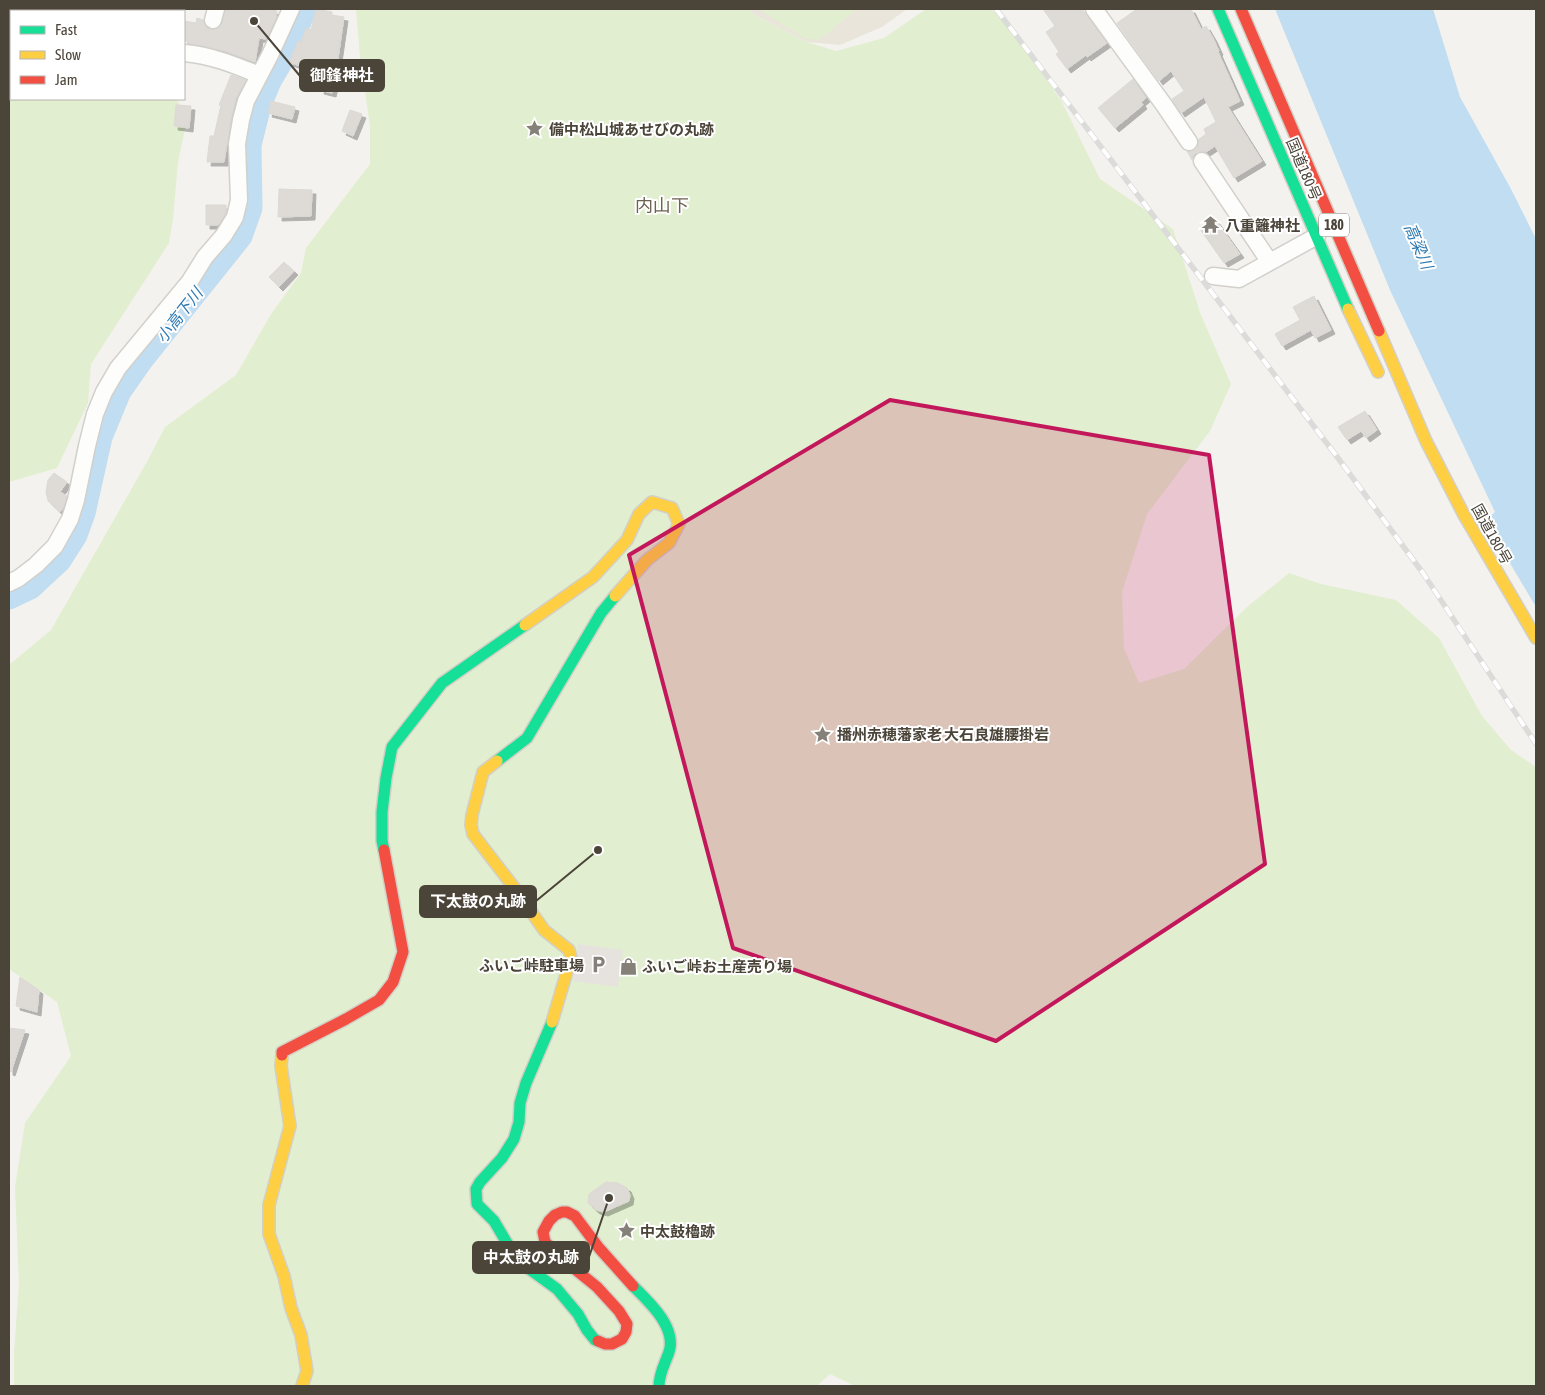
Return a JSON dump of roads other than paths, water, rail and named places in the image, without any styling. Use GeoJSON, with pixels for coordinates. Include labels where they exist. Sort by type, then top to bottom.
{"type":"FeatureCollection","features":[{"type":"Feature","properties":{"kind":"main road","name":"国道180号"},"geometry":{"type":"LineString","coordinates":[[1218,9],[1350,315],[1382,381]]}},
{"type":"Feature","properties":{"kind":"main road","name":"国道180号"},"geometry":{"type":"LineString","coordinates":[[1240,9],[1426,441],[1464,515],[1536,638]]}},
{"type":"Feature","properties":{"kind":"main road","name":"国道180号"},"geometry":{"type":"LineString","coordinates":[[1398,404],[1426,441]]}},
{"type":"Feature","properties":{"kind":"main road"},"geometry":{"type":"LineString","coordinates":[[302,1386],[306,1371],[301,1335],[291,1308],[284,1276],[269,1234],[269,1205],[290,1126],[280,1066],[282,1052],[379,1000],[393,982],[403,952],[382,841],[382,812],[392,748],[442,683],[593,577],[627,540],[639,514],[652,502],[672,508],[678,524],[669,543],[647,560],[601,613],[527,738],[483,772],[471,826],[473,834],[480,844],[544,930],[569,950],[572,958],[554,1018],[526,1083],[520,1103],[519,1122],[514,1139],[502,1158],[476,1188],[478,1204],[494,1220],[517,1260],[557,1289],[578,1314],[595,1340],[605,1344],[612,1344],[622,1339],[626,1332],[627,1324],[620,1311],[597,1287],[565,1261],[546,1242],[543,1232],[547,1222],[554,1215],[562,1212],[575,1215],[592,1240],[662,1318],[670,1333],[670,1347],[658,1379],[659,1386]]}},
{"type":"Feature","properties":{"kind":"street"},"geometry":{"type":"LineString","coordinates":[[9,584],[36,565],[55,546],[70,519],[95,414],[104,392],[118,368],[190,280],[205,257],[224,235],[235,217],[239,200],[237,144],[246,101],[270,55],[290,9]]}},
{"type":"Feature","properties":{"kind":"street"},"geometry":{"type":"LineString","coordinates":[[1094,9],[1189,142]]}},
{"type":"Feature","properties":{"kind":"street"},"geometry":{"type":"LineString","coordinates":[[185,53],[218,60],[259,75]]}},
{"type":"Feature","properties":{"kind":"street"},"geometry":{"type":"LineString","coordinates":[[1202,161],[1269,261]]}},
{"type":"Feature","properties":{"kind":"street"},"geometry":{"type":"LineString","coordinates":[[1213,276],[1239,279],[1317,236]]}},
{"type":"Feature","properties":{"kind":"water","name":"高梁川"},"geometry":{"type":"Polygon","coordinates":[[[1275,9],[1433,9],[1460,97],[1511,189],[1536,239],[1536,607],[1485,521],[1495,512],[1390,290],[1275,9]]]}},
{"type":"Feature","properties":{"kind":"waterway","name":"小高下川"},"geometry":{"type":"LineString","coordinates":[[9,597],[30,587],[59,560],[75,535],[83,513],[100,437],[119,391],[140,361],[240,236],[250,208],[249,145],[259,105],[270,79],[289,47],[304,9]]}},
{"type":"Feature","properties":{"kind":"railway"},"geometry":{"type":"LineString","coordinates":[[996,9],[1335,454],[1423,573],[1536,744]]}},
{"type":"Feature","properties":{"kind":"place","name":"御鋒神社"},"geometry":{"type":"Point","coordinates":[254,21]}},
{"type":"Feature","properties":{"kind":"place","name":"備中松山城あせびの丸跡"},"geometry":{"type":"Point","coordinates":[535,129]}},
{"type":"Feature","properties":{"kind":"place","name":"八重籬神社"},"geometry":{"type":"Point","coordinates":[1211,225]}},
{"type":"Feature","properties":{"kind":"place","name":"播州赤穂藩家老 大石良雄腰掛岩"},"geometry":{"type":"Point","coordinates":[823,734]}},
{"type":"Feature","properties":{"kind":"place","name":"下太鼓の丸跡"},"geometry":{"type":"Point","coordinates":[598,850]}},
{"type":"Feature","properties":{"kind":"place","name":"ふいご峠駐車場"},"geometry":{"type":"Point","coordinates":[598,965]}},
{"type":"Feature","properties":{"kind":"place","name":"ふいご峠お土産売り場"},"geometry":{"type":"Point","coordinates":[628,966]}},
{"type":"Feature","properties":{"kind":"place","name":"中太鼓の丸跡"},"geometry":{"type":"Point","coordinates":[609,1198]}},
{"type":"Feature","properties":{"kind":"place","name":"中太鼓櫓跡"},"geometry":{"type":"Point","coordinates":[626,1231]}},
{"type":"Feature","properties":{"kind":"district","name":"内山下"},"geometry":{"type":"Point","coordinates":[662,205]}}]}
